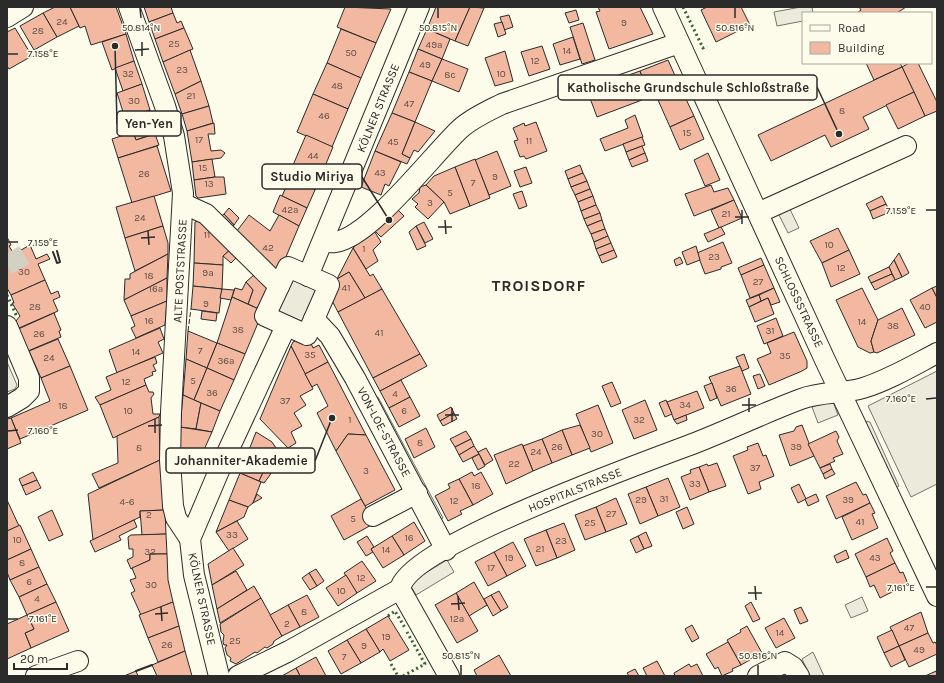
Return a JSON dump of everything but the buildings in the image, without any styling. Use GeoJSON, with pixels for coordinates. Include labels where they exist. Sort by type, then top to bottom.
{"type":"FeatureCollection","features":[{"type":"Feature","properties":{"kind":"street"},"geometry":{"type":"LineString","coordinates":[[7,17],[23,7]]}},
{"type":"Feature","properties":{"kind":"street","name":"ALTE POSTSTRASSE"},"geometry":{"type":"LineString","coordinates":[[129,7],[165,106],[174,136],[184,204],[170,412],[170,460],[173,506],[176,518],[190,538]]}},
{"type":"Feature","properties":{"kind":"street","name":"KÖLNER STRASSE"},"geometry":{"type":"LineString","coordinates":[[308,276],[419,7]]}},
{"type":"Feature","properties":{"kind":"street","name":"SCHLOSSSTRASSE"},"geometry":{"type":"LineString","coordinates":[[663,7],[840,391],[937,596]]}},
{"type":"Feature","properties":{"kind":"street"},"geometry":{"type":"LineString","coordinates":[[323,241],[335,242],[358,231],[388,205],[423,170],[440,149],[461,128],[502,104],[679,43]]}},
{"type":"Feature","properties":{"kind":"street"},"geometry":{"type":"LineString","coordinates":[[758,213],[906,146]]}},
{"type":"Feature","properties":{"kind":"street"},"geometry":{"type":"LineString","coordinates":[[184,204],[206,214],[279,286]]}},
{"type":"Feature","properties":{"kind":"street"},"geometry":{"type":"LineString","coordinates":[[288,267],[308,276],[329,285],[307,335],[265,316],[288,267]]}},
{"type":"Feature","properties":{"kind":"street","name":"VON-LOE-STRASSE"},"geometry":{"type":"LineString","coordinates":[[314,318],[330,336],[355,378],[446,550]]}},
{"type":"Feature","properties":{"kind":"street"},"geometry":{"type":"LineString","coordinates":[[7,326],[29,378],[29,391],[22,398],[7,407]]}},
{"type":"Feature","properties":{"kind":"street","name":"KÖLNER STRASSE"},"geometry":{"type":"LineString","coordinates":[[219,676],[194,575],[190,538],[221,466],[286,326]]}},
{"type":"Feature","properties":{"kind":"street","name":"HOSPITALSTRASSE"},"geometry":{"type":"LineString","coordinates":[[238,676],[290,651],[400,589],[401,583],[406,576],[417,567],[502,520],[577,487],[695,442],[803,398],[823,392],[852,390],[870,385],[937,353]]}},
{"type":"Feature","properties":{"kind":"street"},"geometry":{"type":"LineString","coordinates":[[373,516],[417,493]]}},
{"type":"Feature","properties":{"kind":"street"},"geometry":{"type":"LineString","coordinates":[[400,589],[449,676]]}},
{"type":"Feature","properties":{"kind":"street"},"geometry":{"type":"LineString","coordinates":[[36,676],[78,661]]}},
{"type":"Feature","properties":{"kind":"street"},"geometry":{"type":"LineString","coordinates":[[758,676],[785,662],[793,667],[799,676]]}},
{"type":"Feature","properties":{"kind":"shaded area"},"geometry":{"type":"Polygon","coordinates":[[[801,7],[812,7],[813,12],[802,12],[802,21],[777,26],[774,12],[801,7]]]}},
{"type":"Feature","properties":{"kind":"shaded area"},"geometry":{"type":"Polygon","coordinates":[[[788,205],[799,228],[788,233],[777,211],[788,205]]]}},
{"type":"Feature","properties":{"kind":"shaded area"},"geometry":{"type":"Polygon","coordinates":[[[288,267],[329,285],[307,335],[265,316],[288,267]]]}},
{"type":"Feature","properties":{"kind":"shaded area"},"geometry":{"type":"Polygon","coordinates":[[[7,362],[17,385],[15,389],[7,392],[7,362]]]}},
{"type":"Feature","properties":{"kind":"shaded area"},"geometry":{"type":"Polygon","coordinates":[[[937,371],[937,484],[911,497],[868,406],[937,371]]]}},
{"type":"Feature","properties":{"kind":"shaded area"},"geometry":{"type":"Polygon","coordinates":[[[378,397],[443,518],[438,521],[372,400],[378,397]]]}},
{"type":"Feature","properties":{"kind":"shaded area"},"geometry":{"type":"Polygon","coordinates":[[[832,399],[838,415],[818,423],[812,407],[832,399]]]}},
{"type":"Feature","properties":{"kind":"shaded area"},"geometry":{"type":"Polygon","coordinates":[[[865,421],[870,422],[899,486],[896,488],[865,421]]]}},
{"type":"Feature","properties":{"kind":"shaded area"},"geometry":{"type":"Polygon","coordinates":[[[447,560],[454,572],[416,595],[409,583],[447,560]]]}},
{"type":"Feature","properties":{"kind":"shaded area"},"geometry":{"type":"Polygon","coordinates":[[[862,597],[868,611],[851,618],[845,605],[862,597]]]}},
{"type":"Feature","properties":{"kind":"shaded area"},"geometry":{"type":"Polygon","coordinates":[[[813,652],[824,676],[810,676],[802,659],[813,652]]]}},
{"type":"Feature","properties":{"kind":"tunnel"},"geometry":{"type":"LineString","coordinates":[[7,265],[31,251]]}},
{"type":"Feature","properties":{"kind":"hedge"},"geometry":{"type":"LineString","coordinates":[[683,7],[703,48],[707,46]]}},
{"type":"Feature","properties":{"kind":"hedge"},"geometry":{"type":"LineString","coordinates":[[7,295],[17,317]]}},
{"type":"Feature","properties":{"kind":"hedge"},"geometry":{"type":"LineString","coordinates":[[388,616],[395,611],[405,628]]}},
{"type":"Feature","properties":{"kind":"hedge"},"geometry":{"type":"LineString","coordinates":[[403,676],[425,664],[407,632]]}},
{"type":"Feature","properties":{"kind":"hedge"},"geometry":{"type":"LineString","coordinates":[[391,664],[398,676]]}},
{"type":"Feature","properties":{"kind":"fence"},"geometry":{"type":"LineString","coordinates":[[188,331],[191,309]]}},
{"type":"Feature","properties":{"kind":"wall"},"geometry":{"type":"LineString","coordinates":[[53,252],[57,263],[60,262],[57,251]]}},
{"type":"Feature","properties":{"kind":"wall"},"geometry":{"type":"LineString","coordinates":[[136,671],[152,665]]}},
{"type":"Feature","properties":{"kind":"place","name":"Yen-Yen"},"geometry":{"type":"Point","coordinates":[115,46]}},
{"type":"Feature","properties":{"kind":"place","name":"Katholische Grundschule Schloßstraße"},"geometry":{"type":"Point","coordinates":[839,134]}},
{"type":"Feature","properties":{"kind":"place","name":"Studio Miriya"},"geometry":{"type":"Point","coordinates":[389,220]}},
{"type":"Feature","properties":{"kind":"place","name":"Johanniter-Akademie"},"geometry":{"type":"Point","coordinates":[332,418]}},
{"type":"Feature","properties":{"kind":"district","name":"TROISDORF"},"geometry":{"type":"Point","coordinates":[539,285]}}]}
